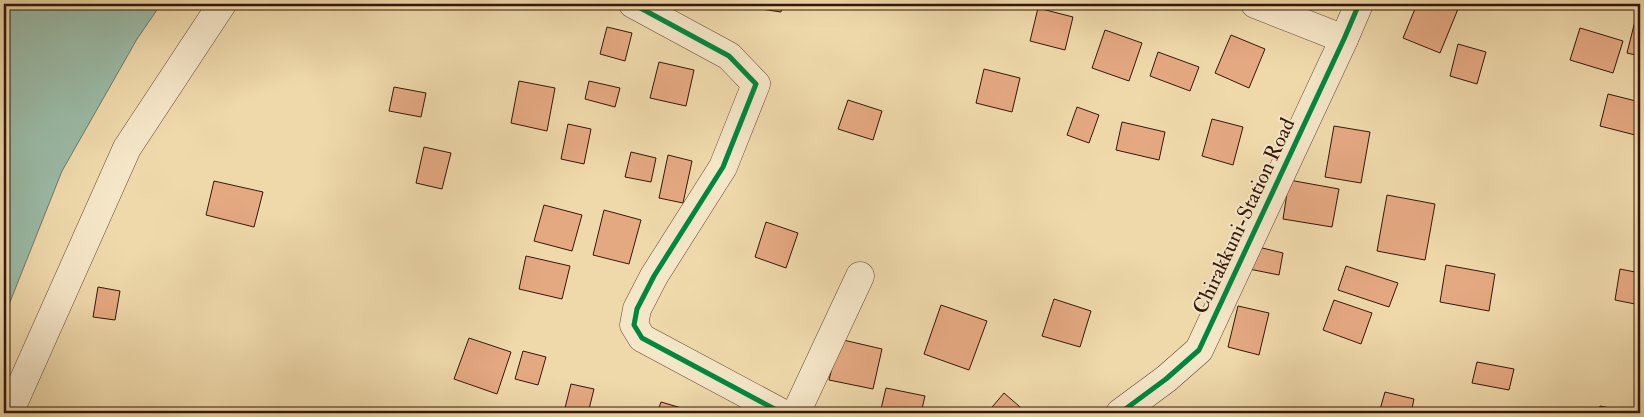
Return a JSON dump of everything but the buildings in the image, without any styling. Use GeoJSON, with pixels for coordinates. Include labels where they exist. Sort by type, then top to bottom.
{"type":"FeatureCollection","features":[{"type":"Feature","properties":{"kind":"street"},"geometry":{"type":"LineString","coordinates":[[9,413],[127,148],[222,4]]}},
{"type":"Feature","properties":{"kind":"street"},"geometry":{"type":"LineString","coordinates":[[633,4],[729,56],[756,84],[724,167],[654,276],[637,309],[634,325],[642,338],[782,413]]}},
{"type":"Feature","properties":{"kind":"street"},"geometry":{"type":"LineString","coordinates":[[1255,4],[1344,39]]}},
{"type":"Feature","properties":{"kind":"street","name":"Chirakkuni-Station Road"},"geometry":{"type":"LineString","coordinates":[[1120,413],[1166,379],[1199,350],[1359,4]]}},
{"type":"Feature","properties":{"kind":"street"},"geometry":{"type":"LineString","coordinates":[[796,413],[860,276]]}},
{"type":"Feature","properties":{"kind":"shaded area"},"geometry":{"type":"Polygon","coordinates":[[[4,4],[161,4],[137,39],[62,171],[4,317],[4,4]]]}},
{"type":"Feature","properties":{"kind":"cycle path"},"geometry":{"type":"LineString","coordinates":[[633,4],[729,56],[756,84],[723,167],[654,276],[637,309],[634,325],[642,338],[782,413]]}},
{"type":"Feature","properties":{"kind":"cycle path"},"geometry":{"type":"LineString","coordinates":[[1120,413],[1166,379],[1199,350],[1359,4]]}}]}
